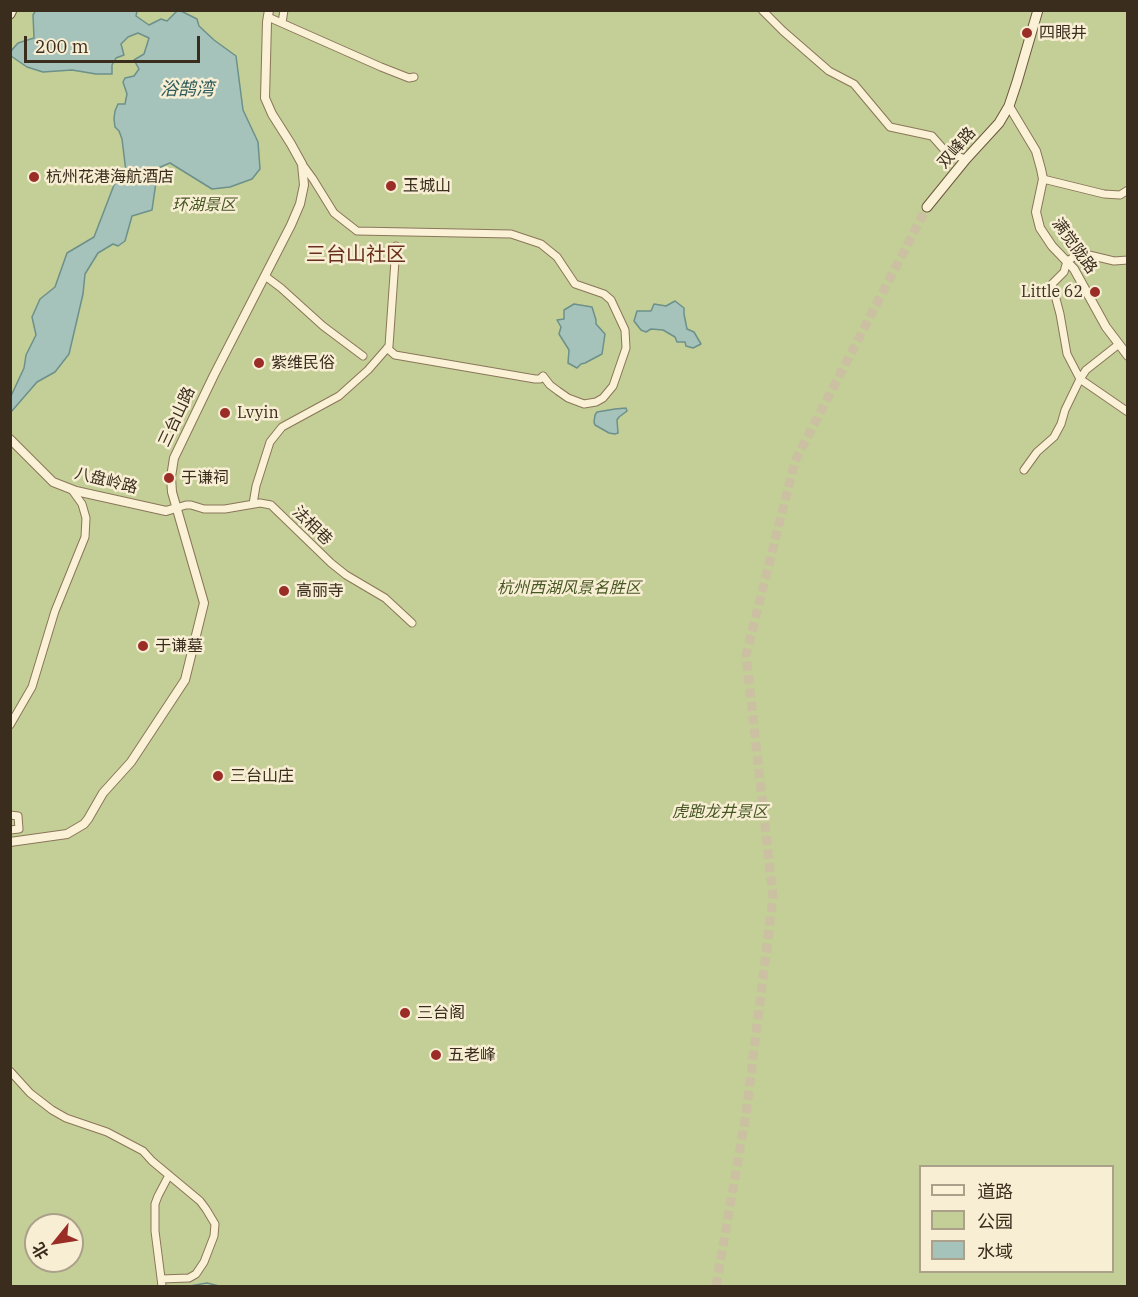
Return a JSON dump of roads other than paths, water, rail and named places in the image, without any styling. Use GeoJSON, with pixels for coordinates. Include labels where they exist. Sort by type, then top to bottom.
{"type":"FeatureCollection","features":[{"type":"Feature","properties":{"kind":"main road"},"geometry":{"type":"LineString","coordinates":[[1009,106],[1038,10]]}},
{"type":"Feature","properties":{"kind":"main road","name":"双峰路"},"geometry":{"type":"LineString","coordinates":[[927,207],[999,123],[1009,106]]}},
{"type":"Feature","properties":{"kind":"street"},"geometry":{"type":"LineString","coordinates":[[282,23],[284,10]]}},
{"type":"Feature","properties":{"kind":"street"},"geometry":{"type":"LineString","coordinates":[[762,10],[829,71],[854,84],[890,127],[932,136],[947,153],[966,159]]}},
{"type":"Feature","properties":{"kind":"street"},"geometry":{"type":"LineString","coordinates":[[268,14],[282,23],[381,67],[409,78],[414,77]]}},
{"type":"Feature","properties":{"kind":"street","name":"三台山路"},"geometry":{"type":"LineString","coordinates":[[10,842],[67,834],[84,824],[103,792],[131,762],[185,680],[204,603],[172,492],[171,477],[174,458],[291,225],[300,204],[304,185],[302,164],[265,98],[268,14]]}},
{"type":"Feature","properties":{"kind":"street","name":"满觉陇路"},"geometry":{"type":"LineString","coordinates":[[1009,106],[1036,151],[1043,179],[1036,212],[1045,236],[1074,269],[1106,327],[1128,356]]}},
{"type":"Feature","properties":{"kind":"street"},"geometry":{"type":"LineString","coordinates":[[302,164],[334,213],[357,231],[511,234],[541,244],[557,257],[575,284],[604,294],[611,300],[625,330],[626,348],[612,386],[603,398],[584,404],[568,398],[550,385],[543,376],[535,379],[395,355],[387,348]]}},
{"type":"Feature","properties":{"kind":"street"},"geometry":{"type":"LineString","coordinates":[[1043,179],[1104,194],[1120,195],[1128,190]]}},
{"type":"Feature","properties":{"kind":"street"},"geometry":{"type":"LineString","coordinates":[[253,504],[256,486],[270,442],[282,427],[339,396],[368,370],[389,346],[396,246]]}},
{"type":"Feature","properties":{"kind":"street"},"geometry":{"type":"LineString","coordinates":[[1128,260],[1114,261],[1089,255],[1076,256],[1067,261],[1064,272],[1052,284],[1067,354],[1080,379],[1128,412]]}},
{"type":"Feature","properties":{"kind":"street"},"geometry":{"type":"LineString","coordinates":[[265,276],[323,326],[363,356]]}},
{"type":"Feature","properties":{"kind":"street"},"geometry":{"type":"LineString","coordinates":[[1024,470],[1037,452],[1054,437],[1086,370],[1119,344]]}},
{"type":"Feature","properties":{"kind":"street","name":"八盘岭路"},"geometry":{"type":"LineString","coordinates":[[10,439],[53,482],[72,490],[166,511],[176,508]]}},
{"type":"Feature","properties":{"kind":"street"},"geometry":{"type":"LineString","coordinates":[[10,725],[32,687],[55,610],[85,537],[86,518],[82,504],[72,490]]}},
{"type":"Feature","properties":{"kind":"street","name":"法相巷"},"geometry":{"type":"LineString","coordinates":[[176,508],[186,505],[204,509],[225,509],[260,503],[272,505],[346,576],[385,598],[412,622]]}},
{"type":"Feature","properties":{"kind":"street"},"geometry":{"type":"LineString","coordinates":[[10,815],[18,816],[19,829],[10,830]]}},
{"type":"Feature","properties":{"kind":"street"},"geometry":{"type":"LineString","coordinates":[[10,1071],[30,1093],[52,1110],[66,1118],[107,1132],[143,1151],[206,1209],[214,1224],[214,1236],[204,1262],[196,1274],[189,1278],[162,1283],[155,1231],[155,1204],[169,1175]]}},
{"type":"Feature","properties":{"kind":"water","name":"浴鹄湾"},"geometry":{"type":"Polygon","coordinates":[[[36,10],[137,11],[136,16],[149,25],[161,19],[167,21],[177,11],[197,19],[199,26],[236,56],[243,110],[258,142],[260,169],[252,179],[230,187],[212,189],[170,163],[158,168],[152,210],[132,216],[125,241],[118,246],[113,244],[98,253],[85,274],[83,294],[69,354],[55,372],[37,382],[11,412],[11,396],[36,335],[32,317],[40,299],[55,287],[67,253],[94,237],[114,185],[126,172],[122,139],[115,127],[115,111],[118,104],[125,104],[127,94],[123,82],[125,78],[134,76],[139,69],[134,60],[144,54],[149,38],[138,33],[128,37],[121,44],[124,55],[116,58],[112,65],[112,74],[72,70],[43,72],[27,67],[11,56],[11,51],[18,43],[34,38],[33,15],[36,10]]]}},
{"type":"Feature","properties":{"kind":"water"},"geometry":{"type":"Polygon","coordinates":[[[675,301],[684,308],[687,329],[694,332],[701,344],[693,348],[686,346],[685,342],[677,342],[675,337],[663,330],[651,329],[646,332],[641,330],[634,321],[637,311],[651,311],[654,304],[666,306],[675,301]]]}},
{"type":"Feature","properties":{"kind":"water"},"geometry":{"type":"Polygon","coordinates":[[[574,304],[592,307],[596,324],[605,334],[602,354],[577,368],[568,363],[569,350],[559,334],[561,327],[557,320],[564,319],[564,310],[574,304]]]}},
{"type":"Feature","properties":{"kind":"water"},"geometry":{"type":"Polygon","coordinates":[[[626,408],[627,411],[617,420],[618,433],[609,433],[595,425],[597,412],[626,408]]]}},
{"type":"Feature","properties":{"kind":"waterway"},"geometry":{"type":"LineString","coordinates":[[190,1286],[207,1283],[219,1286]]}},
{"type":"Feature","properties":{"kind":"tunnel"},"geometry":{"type":"LineString","coordinates":[[716,1286],[746,1114],[773,897],[746,655],[795,461],[927,207]]}},
{"type":"Feature","properties":{"kind":"place","name":"四眼井"},"geometry":{"type":"Point","coordinates":[1027,33]}},
{"type":"Feature","properties":{"kind":"place","name":"杭州花港海航酒店"},"geometry":{"type":"Point","coordinates":[34,177]}},
{"type":"Feature","properties":{"kind":"place","name":"玉城山"},"geometry":{"type":"Point","coordinates":[391,186]}},
{"type":"Feature","properties":{"kind":"place","name":"Little 62"},"geometry":{"type":"Point","coordinates":[1095,292]}},
{"type":"Feature","properties":{"kind":"place","name":"紫维民俗"},"geometry":{"type":"Point","coordinates":[259,363]}},
{"type":"Feature","properties":{"kind":"place","name":"Lvyin"},"geometry":{"type":"Point","coordinates":[225,413]}},
{"type":"Feature","properties":{"kind":"place","name":"于谦祠"},"geometry":{"type":"Point","coordinates":[169,478]}},
{"type":"Feature","properties":{"kind":"place","name":"高丽寺"},"geometry":{"type":"Point","coordinates":[284,591]}},
{"type":"Feature","properties":{"kind":"place","name":"于谦墓"},"geometry":{"type":"Point","coordinates":[143,646]}},
{"type":"Feature","properties":{"kind":"place","name":"三台山庄"},"geometry":{"type":"Point","coordinates":[218,776]}},
{"type":"Feature","properties":{"kind":"place","name":"三台阁"},"geometry":{"type":"Point","coordinates":[405,1013]}},
{"type":"Feature","properties":{"kind":"place","name":"五老峰"},"geometry":{"type":"Point","coordinates":[436,1055]}},
{"type":"Feature","properties":{"kind":"district","name":"三台山社区"},"geometry":{"type":"Point","coordinates":[356,255]}},
{"type":"Feature","properties":{"kind":"park label","name":"环湖景区"},"geometry":{"type":"Point","coordinates":[204,205]}},
{"type":"Feature","properties":{"kind":"park label","name":"杭州西湖风景名胜区"},"geometry":{"type":"Point","coordinates":[569,588]}},
{"type":"Feature","properties":{"kind":"park label","name":"虎跑龙井景区"},"geometry":{"type":"Point","coordinates":[720,812]}}]}
